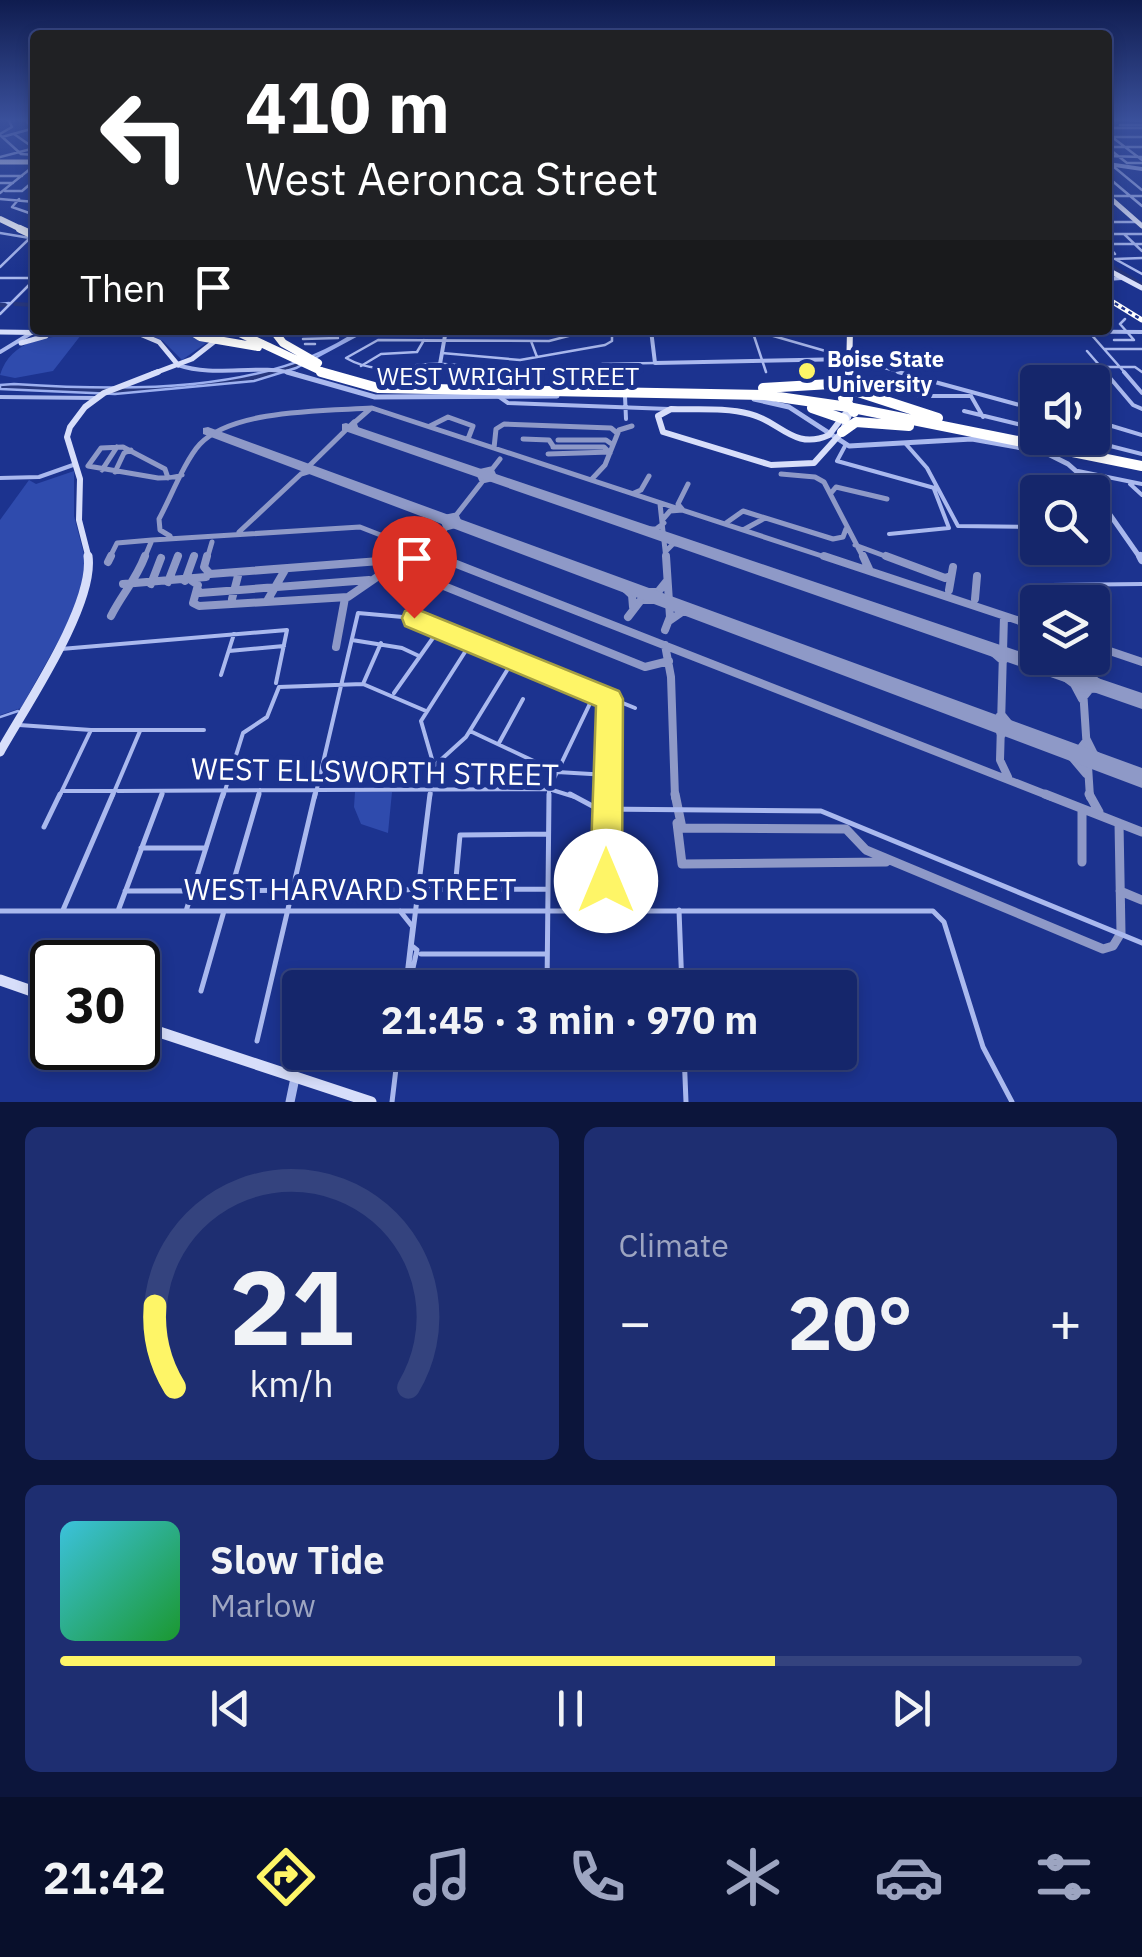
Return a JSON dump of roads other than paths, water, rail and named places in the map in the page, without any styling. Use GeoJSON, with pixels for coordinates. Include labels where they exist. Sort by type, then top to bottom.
{"type":"FeatureCollection","features":[{"type":"Feature","properties":{"kind":"highway"},"geometry":{"type":"LineString","coordinates":[[0,216],[30,232]]}},
{"type":"Feature","properties":{"kind":"highway"},"geometry":{"type":"LineString","coordinates":[[197,335],[258,347],[330,371],[402,387],[831,390],[848,407],[876,423]]}},
{"type":"Feature","properties":{"kind":"highway"},"geometry":{"type":"LineString","coordinates":[[240,335],[340,380],[409,391],[752,394],[848,407],[1142,464]]}},
{"type":"Feature","properties":{"kind":"highway"},"geometry":{"type":"LineString","coordinates":[[252,335],[302,362]]}},
{"type":"Feature","properties":{"kind":"highway"},"geometry":{"type":"LineString","coordinates":[[277,335],[302,362]]}},
{"type":"Feature","properties":{"kind":"highway"},"geometry":{"type":"LineString","coordinates":[[814,388],[850,382],[878,400],[1020,431]]}},
{"type":"Feature","properties":{"kind":"highway"},"geometry":{"type":"LineString","coordinates":[[651,386],[795,394],[1020,431]]}},
{"type":"Feature","properties":{"kind":"highway"},"geometry":{"type":"LineString","coordinates":[[674,391],[758,396],[823,410],[878,400]]}},
{"type":"Feature","properties":{"kind":"highway"},"geometry":{"type":"LineString","coordinates":[[835,435],[852,423],[876,423],[1015,440]]}},
{"type":"Feature","properties":{"kind":"highway"},"geometry":{"type":"LineString","coordinates":[[1110,455],[1142,464]]}},
{"type":"Feature","properties":{"kind":"main road"},"geometry":{"type":"LineString","coordinates":[[1112,200],[1141,223]]}},
{"type":"Feature","properties":{"kind":"main road"},"geometry":{"type":"LineString","coordinates":[[1112,272],[1142,288]]}},
{"type":"Feature","properties":{"kind":"main road"},"geometry":{"type":"LineString","coordinates":[[0,332],[30,331]]}},
{"type":"Feature","properties":{"kind":"main road"},"geometry":{"type":"LineString","coordinates":[[0,332],[22,336],[20,344],[69,335]]}},
{"type":"Feature","properties":{"kind":"main road"},"geometry":{"type":"LineString","coordinates":[[133,335],[149,336],[178,365]]}},
{"type":"Feature","properties":{"kind":"main road"},"geometry":{"type":"LineString","coordinates":[[0,752],[82,604],[90,574],[80,520],[80,479],[67,436],[83,410],[98,396],[178,365],[223,335]]}},
{"type":"Feature","properties":{"kind":"main road"},"geometry":{"type":"LineString","coordinates":[[848,335],[850,382]]}},
{"type":"Feature","properties":{"kind":"main road"},"geometry":{"type":"LineString","coordinates":[[835,435],[810,440],[786,435],[757,415],[673,409],[663,411],[658,418],[659,428],[668,435],[758,461],[803,465],[814,462],[823,452],[849,417],[848,407]]}},
{"type":"Feature","properties":{"kind":"main road"},"geometry":{"type":"LineString","coordinates":[[705,412],[666,413],[661,422],[673,434],[748,458],[803,465]]}},
{"type":"Feature","properties":{"kind":"main road"},"geometry":{"type":"LineString","coordinates":[[810,440],[823,452]]}},
{"type":"Feature","properties":{"kind":"main road"},"geometry":{"type":"LineString","coordinates":[[0,980],[30,990]]}},
{"type":"Feature","properties":{"kind":"main road"},"geometry":{"type":"LineString","coordinates":[[160,1033],[371,1102]]}},
{"type":"Feature","properties":{"kind":"street"},"geometry":{"type":"LineString","coordinates":[[1,196],[27,170]]}},
{"type":"Feature","properties":{"kind":"street"},"geometry":{"type":"LineString","coordinates":[[1118,170],[1142,190]]}},
{"type":"Feature","properties":{"kind":"street"},"geometry":{"type":"LineString","coordinates":[[0,176],[30,174]]}},
{"type":"Feature","properties":{"kind":"street"},"geometry":{"type":"LineString","coordinates":[[22,176],[30,178]]}},
{"type":"Feature","properties":{"kind":"street"},"geometry":{"type":"LineString","coordinates":[[1112,179],[1128,179]]}},
{"type":"Feature","properties":{"kind":"street"},"geometry":{"type":"LineString","coordinates":[[1112,181],[1142,206]]}},
{"type":"Feature","properties":{"kind":"street"},"geometry":{"type":"LineString","coordinates":[[0,183],[13,183]]}},
{"type":"Feature","properties":{"kind":"street"},"geometry":{"type":"LineString","coordinates":[[1,196],[28,187]]}},
{"type":"Feature","properties":{"kind":"street"},"geometry":{"type":"LineString","coordinates":[[1,196],[30,200]]}},
{"type":"Feature","properties":{"kind":"street"},"geometry":{"type":"LineString","coordinates":[[1112,198],[1142,196]]}},
{"type":"Feature","properties":{"kind":"street"},"geometry":{"type":"LineString","coordinates":[[19,199],[12,208],[30,214]]}},
{"type":"Feature","properties":{"kind":"street"},"geometry":{"type":"LineString","coordinates":[[1131,214],[1142,214]]}},
{"type":"Feature","properties":{"kind":"street"},"geometry":{"type":"LineString","coordinates":[[1112,218],[1118,222]]}},
{"type":"Feature","properties":{"kind":"street"},"geometry":{"type":"LineString","coordinates":[[1112,222],[1141,223]]}},
{"type":"Feature","properties":{"kind":"street"},"geometry":{"type":"LineString","coordinates":[[0,233],[30,234]]}},
{"type":"Feature","properties":{"kind":"street"},"geometry":{"type":"LineString","coordinates":[[1112,234],[1142,234]]}},
{"type":"Feature","properties":{"kind":"street"},"geometry":{"type":"LineString","coordinates":[[1124,234],[1142,250]]}},
{"type":"Feature","properties":{"kind":"street"},"geometry":{"type":"LineString","coordinates":[[0,267],[30,237]]}},
{"type":"Feature","properties":{"kind":"street"},"geometry":{"type":"LineString","coordinates":[[1112,245],[1142,244]]}},
{"type":"Feature","properties":{"kind":"street"},"geometry":{"type":"LineString","coordinates":[[1112,251],[1140,274]]}},
{"type":"Feature","properties":{"kind":"street"},"geometry":{"type":"LineString","coordinates":[[1112,255],[1142,258]]}},
{"type":"Feature","properties":{"kind":"street"},"geometry":{"type":"LineString","coordinates":[[1130,258],[1142,266]]}},
{"type":"Feature","properties":{"kind":"street"},"geometry":{"type":"LineString","coordinates":[[0,278],[30,278]]}},
{"type":"Feature","properties":{"kind":"street"},"geometry":{"type":"LineString","coordinates":[[1112,278],[1121,278]]}},
{"type":"Feature","properties":{"kind":"street"},"geometry":{"type":"LineString","coordinates":[[0,314],[30,283]]}},
{"type":"Feature","properties":{"kind":"street"},"geometry":{"type":"LineString","coordinates":[[1114,340],[1134,340],[1120,324],[1125,319]]}},
{"type":"Feature","properties":{"kind":"street"},"geometry":{"type":"LineString","coordinates":[[1112,331],[1142,332]]}},
{"type":"Feature","properties":{"kind":"street"},"geometry":{"type":"LineString","coordinates":[[0,352],[20,344],[30,335]]}},
{"type":"Feature","properties":{"kind":"street"},"geometry":{"type":"LineString","coordinates":[[303,335],[317,340],[333,335]]}},
{"type":"Feature","properties":{"kind":"street"},"geometry":{"type":"LineString","coordinates":[[438,379],[445,335]]}},
{"type":"Feature","properties":{"kind":"street"},"geometry":{"type":"LineString","coordinates":[[346,358],[375,341],[552,341],[589,335]]}},
{"type":"Feature","properties":{"kind":"street"},"geometry":{"type":"LineString","coordinates":[[442,353],[508,360],[537,358],[608,344],[612,335]]}},
{"type":"Feature","properties":{"kind":"street"},"geometry":{"type":"LineString","coordinates":[[651,335],[655,363]]}},
{"type":"Feature","properties":{"kind":"street"},"geometry":{"type":"LineString","coordinates":[[757,335],[766,372]]}},
{"type":"Feature","properties":{"kind":"street"},"geometry":{"type":"LineString","coordinates":[[767,335],[836,354]]}},
{"type":"Feature","properties":{"kind":"street"},"geometry":{"type":"LineString","coordinates":[[1092,335],[1142,393]]}},
{"type":"Feature","properties":{"kind":"street"},"geometry":{"type":"LineString","coordinates":[[304,341],[338,338]]}},
{"type":"Feature","properties":{"kind":"street"},"geometry":{"type":"LineString","coordinates":[[361,366],[381,354],[416,352],[424,340]]}},
{"type":"Feature","properties":{"kind":"street"},"geometry":{"type":"LineString","coordinates":[[531,340],[537,358]]}},
{"type":"Feature","properties":{"kind":"street"},"geometry":{"type":"LineString","coordinates":[[1104,349],[1140,351]]}},
{"type":"Feature","properties":{"kind":"street"},"geometry":{"type":"LineString","coordinates":[[602,364],[822,362],[850,350],[971,396],[1020,406]]}},
{"type":"Feature","properties":{"kind":"street"},"geometry":{"type":"LineString","coordinates":[[822,362],[828,352]]}},
{"type":"Feature","properties":{"kind":"street"},"geometry":{"type":"LineString","coordinates":[[1087,352],[1098,365]]}},
{"type":"Feature","properties":{"kind":"street"},"geometry":{"type":"LineString","coordinates":[[508,360],[510,353]]}},
{"type":"Feature","properties":{"kind":"street"},"geometry":{"type":"LineString","coordinates":[[556,354],[565,369]]}},
{"type":"Feature","properties":{"kind":"street"},"geometry":{"type":"LineString","coordinates":[[346,358],[361,366],[400,372],[440,364],[508,373],[576,365]]}},
{"type":"Feature","properties":{"kind":"street"},"geometry":{"type":"LineString","coordinates":[[1083,359],[1093,359]]}},
{"type":"Feature","properties":{"kind":"street","name":"WEST WRIGHT STREET"},"geometry":{"type":"LineString","coordinates":[[178,365],[198,372],[252,366],[280,369],[302,362],[376,396],[711,396],[774,402],[796,410],[845,446]]}},
{"type":"Feature","properties":{"kind":"street"},"geometry":{"type":"LineString","coordinates":[[1110,367],[1138,368],[1142,372]]}},
{"type":"Feature","properties":{"kind":"street"},"geometry":{"type":"LineString","coordinates":[[463,377],[474,368]]}},
{"type":"Feature","properties":{"kind":"street"},"geometry":{"type":"LineString","coordinates":[[908,375],[919,396],[971,396]]}},
{"type":"Feature","properties":{"kind":"street"},"geometry":{"type":"LineString","coordinates":[[1110,380],[1142,410]]}},
{"type":"Feature","properties":{"kind":"street"},"geometry":{"type":"LineString","coordinates":[[0,397],[98,396]]}},
{"type":"Feature","properties":{"kind":"street"},"geometry":{"type":"LineString","coordinates":[[498,396],[500,401],[508,402],[673,409]]}},
{"type":"Feature","properties":{"kind":"street"},"geometry":{"type":"LineString","coordinates":[[625,396],[626,419]]}},
{"type":"Feature","properties":{"kind":"street"},"geometry":{"type":"LineString","coordinates":[[971,396],[983,417]]}},
{"type":"Feature","properties":{"kind":"street"},"geometry":{"type":"LineString","coordinates":[[1126,408],[1134,406]]}},
{"type":"Feature","properties":{"kind":"street"},"geometry":{"type":"LineString","coordinates":[[964,411],[1020,429]]}},
{"type":"Feature","properties":{"kind":"street"},"geometry":{"type":"LineString","coordinates":[[1110,426],[1142,436]]}},
{"type":"Feature","properties":{"kind":"street"},"geometry":{"type":"LineString","coordinates":[[936,489],[836,460],[845,446],[985,440],[1044,452],[1076,470],[1142,484]]}},
{"type":"Feature","properties":{"kind":"street"},"geometry":{"type":"LineString","coordinates":[[905,443],[922,462],[958,526],[1020,527]]}},
{"type":"Feature","properties":{"kind":"street"},"geometry":{"type":"LineString","coordinates":[[1110,446],[1142,454]]}},
{"type":"Feature","properties":{"kind":"street"},"geometry":{"type":"LineString","coordinates":[[0,478],[39,477],[74,465]]}},
{"type":"Feature","properties":{"kind":"street"},"geometry":{"type":"LineString","coordinates":[[1076,470],[1142,560]]}},
{"type":"Feature","properties":{"kind":"street"},"geometry":{"type":"LineString","coordinates":[[1126,481],[1142,494]]}},
{"type":"Feature","properties":{"kind":"street"},"geometry":{"type":"LineString","coordinates":[[889,534],[947,530],[949,524],[936,489]]}},
{"type":"Feature","properties":{"kind":"street"},"geometry":{"type":"LineString","coordinates":[[1051,584],[1142,584]]}},
{"type":"Feature","properties":{"kind":"street"},"geometry":{"type":"LineString","coordinates":[[258,1041],[361,611],[390,613],[440,628],[635,708]]}},
{"type":"Feature","properties":{"kind":"street"},"geometry":{"type":"LineString","coordinates":[[392,695],[440,628]]}},
{"type":"Feature","properties":{"kind":"street"},"geometry":{"type":"LineString","coordinates":[[57,649],[287,630],[267,718],[243,733],[186,911]]}},
{"type":"Feature","properties":{"kind":"street"},"geometry":{"type":"LineString","coordinates":[[221,675],[234,634]]}},
{"type":"Feature","properties":{"kind":"street"},"geometry":{"type":"LineString","coordinates":[[352,640],[420,656]]}},
{"type":"Feature","properties":{"kind":"street"},"geometry":{"type":"LineString","coordinates":[[413,970],[414,925],[434,766],[421,728],[426,711],[472,641]]}},
{"type":"Feature","properties":{"kind":"street"},"geometry":{"type":"LineString","coordinates":[[363,684],[381,644]]}},
{"type":"Feature","properties":{"kind":"street"},"geometry":{"type":"LineString","coordinates":[[229,650],[284,646]]}},
{"type":"Feature","properties":{"kind":"street"},"geometry":{"type":"LineString","coordinates":[[434,766],[470,732],[514,659]]}},
{"type":"Feature","properties":{"kind":"street"},"geometry":{"type":"LineString","coordinates":[[277,685],[363,684],[426,711]]}},
{"type":"Feature","properties":{"kind":"street"},"geometry":{"type":"LineString","coordinates":[[547,970],[550,789],[595,693]]}},
{"type":"Feature","properties":{"kind":"street"},"geometry":{"type":"LineString","coordinates":[[498,744],[523,699]]}},
{"type":"Feature","properties":{"kind":"street"},"geometry":{"type":"LineString","coordinates":[[607,910],[610,699]]}},
{"type":"Feature","properties":{"kind":"street"},"geometry":{"type":"LineString","coordinates":[[15,725],[204,730]]}},
{"type":"Feature","properties":{"kind":"street"},"geometry":{"type":"LineString","coordinates":[[44,827],[91,730]]}},
{"type":"Feature","properties":{"kind":"street"},"geometry":{"type":"LineString","coordinates":[[63,912],[140,730]]}},
{"type":"Feature","properties":{"kind":"street"},"geometry":{"type":"LineString","coordinates":[[470,732],[557,772],[608,774]]}},
{"type":"Feature","properties":{"kind":"street","name":"WEST ELLSWORTH STREET"},"geometry":{"type":"LineString","coordinates":[[62,791],[550,789],[568,792],[590,807],[607,810],[821,810],[1142,943]]}},
{"type":"Feature","properties":{"kind":"street"},"geometry":{"type":"LineString","coordinates":[[230,890],[260,790]]}},
{"type":"Feature","properties":{"kind":"street"},"geometry":{"type":"LineString","coordinates":[[118,911],[162,791]]}},
{"type":"Feature","properties":{"kind":"street"},"geometry":{"type":"LineString","coordinates":[[455,889],[460,835],[548,834]]}},
{"type":"Feature","properties":{"kind":"street"},"geometry":{"type":"LineString","coordinates":[[141,848],[206,848]]}},
{"type":"Feature","properties":{"kind":"street"},"geometry":{"type":"LineString","coordinates":[[125,891],[548,889]]}},
{"type":"Feature","properties":{"kind":"street"},"geometry":{"type":"LineString","coordinates":[[679,910],[681,970]]}},
{"type":"Feature","properties":{"kind":"street","name":"WEST HARVARD STREET"},"geometry":{"type":"LineString","coordinates":[[0,911],[932,911],[940,915],[983,1048],[1012,1102]]}},
{"type":"Feature","properties":{"kind":"street"},"geometry":{"type":"LineString","coordinates":[[200,991],[224,911]]}},
{"type":"Feature","properties":{"kind":"street"},"geometry":{"type":"LineString","coordinates":[[400,911],[414,925]]}},
{"type":"Feature","properties":{"kind":"street"},"geometry":{"type":"LineString","coordinates":[[421,954],[547,954]]}},
{"type":"Feature","properties":{"kind":"street"},"geometry":{"type":"LineString","coordinates":[[392,1102],[396,1070]]}},
{"type":"Feature","properties":{"kind":"street"},"geometry":{"type":"LineString","coordinates":[[685,1070],[686,1102]]}},
{"type":"Feature","properties":{"kind":"street"},"geometry":{"type":"LineString","coordinates":[[290,1102],[296,1077]]}},
{"type":"Feature","properties":{"kind":"waterway"},"geometry":{"type":"LineString","coordinates":[[1112,266],[1142,285]]}},
{"type":"Feature","properties":{"kind":"waterway"},"geometry":{"type":"LineString","coordinates":[[0,304],[9,303]]}},
{"type":"Feature","properties":{"kind":"waterway"},"geometry":{"type":"LineString","coordinates":[[15,304],[30,305]]}},
{"type":"Feature","properties":{"kind":"waterway"},"geometry":{"type":"LineString","coordinates":[[0,305],[5,305]]}},
{"type":"Feature","properties":{"kind":"waterway"},"geometry":{"type":"LineString","coordinates":[[0,717],[18,711]]}},
{"type":"Feature","properties":{"kind":"railway"},"geometry":{"type":"LineString","coordinates":[[1112,301],[1142,320]]}},
{"type":"Feature","properties":{"kind":"place","name":"Boise State University"},"geometry":{"type":"Point","coordinates":[807,371]}}]}
